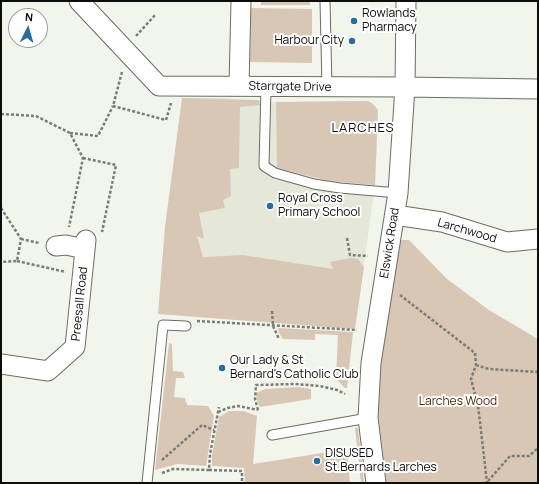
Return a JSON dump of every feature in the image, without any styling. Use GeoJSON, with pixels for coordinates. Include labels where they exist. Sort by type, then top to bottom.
{"type":"FeatureCollection","features":[{"type":"Feature","properties":{"kind":"street","name":"Starrgate Drive"},"geometry":{"type":"LineString","coordinates":[[79,1],[159,86],[538,89]]}},
{"type":"Feature","properties":{"kind":"street"},"geometry":{"type":"LineString","coordinates":[[239,86],[241,1]]}},
{"type":"Feature","properties":{"kind":"street","name":"Elswick Road"},"geometry":{"type":"LineString","coordinates":[[376,483],[368,418],[371,363],[398,193],[405,87],[406,1]]}},
{"type":"Feature","properties":{"kind":"street","name":"Larchwood"},"geometry":{"type":"LineString","coordinates":[[395,215],[442,222],[507,242],[538,239]]}},
{"type":"Feature","properties":{"kind":"street"},"geometry":{"type":"LineString","coordinates":[[61,246],[91,241]]}},
{"type":"Feature","properties":{"kind":"street","name":"Preesall Road"},"geometry":{"type":"LineString","coordinates":[[1,364],[48,371],[75,347],[83,276],[91,241]]}},
{"type":"Feature","properties":{"kind":"lane"},"geometry":{"type":"LineString","coordinates":[[325,1],[327,87]]}},
{"type":"Feature","properties":{"kind":"lane"},"geometry":{"type":"LineString","coordinates":[[266,87],[264,166],[275,173],[314,184],[340,188],[398,193]]}},
{"type":"Feature","properties":{"kind":"lane"},"geometry":{"type":"LineString","coordinates":[[147,478],[163,325],[186,326]]}},
{"type":"Feature","properties":{"kind":"lane"},"geometry":{"type":"LineString","coordinates":[[272,435],[368,418]]}},
{"type":"Feature","properties":{"kind":"path"},"geometry":{"type":"LineString","coordinates":[[1,114],[36,116],[70,133],[98,136],[113,106],[126,51],[156,14]]}},
{"type":"Feature","properties":{"kind":"path"},"geometry":{"type":"LineString","coordinates":[[113,106],[166,120],[176,86]]}},
{"type":"Feature","properties":{"kind":"path"},"geometry":{"type":"LineString","coordinates":[[61,246],[83,158],[70,133]]}},
{"type":"Feature","properties":{"kind":"path"},"geometry":{"type":"LineString","coordinates":[[83,158],[116,165],[91,241]]}},
{"type":"Feature","properties":{"kind":"path"},"geometry":{"type":"LineString","coordinates":[[1,208],[21,239],[17,261]]}},
{"type":"Feature","properties":{"kind":"path"},"geometry":{"type":"LineString","coordinates":[[347,238],[350,255],[368,256]]}},
{"type":"Feature","properties":{"kind":"path"},"geometry":{"type":"LineString","coordinates":[[1,262],[17,261],[83,276]]}},
{"type":"Feature","properties":{"kind":"path"},"geometry":{"type":"LineString","coordinates":[[384,283],[475,353],[476,365],[471,380],[478,405],[487,482]]}},
{"type":"Feature","properties":{"kind":"path"},"geometry":{"type":"LineString","coordinates":[[272,311],[273,326],[279,339]]}},
{"type":"Feature","properties":{"kind":"path"},"geometry":{"type":"LineString","coordinates":[[186,326],[197,321],[357,330]]}},
{"type":"Feature","properties":{"kind":"path"},"geometry":{"type":"LineString","coordinates":[[476,365],[489,369],[538,372]]}},
{"type":"Feature","properties":{"kind":"path"},"geometry":{"type":"LineString","coordinates":[[218,412],[238,406],[258,410],[255,399],[256,385],[295,384],[320,386],[345,394]]}},
{"type":"Feature","properties":{"kind":"path"},"geometry":{"type":"LineString","coordinates":[[209,470],[210,454],[219,407]]}},
{"type":"Feature","properties":{"kind":"path"},"geometry":{"type":"LineString","coordinates":[[147,478],[202,425],[214,430]]}},
{"type":"Feature","properties":{"kind":"path"},"geometry":{"type":"LineString","coordinates":[[487,482],[510,456],[529,456],[538,448]]}},
{"type":"Feature","properties":{"kind":"path"},"geometry":{"type":"LineString","coordinates":[[147,478],[173,469],[242,471],[242,483]]}},
{"type":"Feature","properties":{"kind":"shaded area","name":"Royal Cross Primary School"},"geometry":{"type":"Polygon","coordinates":[[[182,98],[221,98],[272,102],[368,101],[378,110],[375,185],[355,329],[158,314],[165,227],[182,98]]]}},
{"type":"Feature","properties":{"kind":"green space"},"geometry":{"type":"Polygon","coordinates":[[[261,1],[310,1],[310,5],[261,5],[261,1]]]}},
{"type":"Feature","properties":{"kind":"green space"},"geometry":{"type":"Polygon","coordinates":[[[251,8],[312,9],[312,63],[250,62],[251,8]]]}},
{"type":"Feature","properties":{"kind":"green space"},"geometry":{"type":"Polygon","coordinates":[[[182,98],[259,100],[260,105],[240,107],[239,168],[230,169],[231,196],[223,200],[225,208],[199,213],[204,239],[197,236],[203,257],[243,255],[333,269],[330,262],[350,258],[358,259],[364,267],[355,329],[158,314],[165,227],[182,98]]]}},
{"type":"Feature","properties":{"kind":"green space"},"geometry":{"type":"Polygon","coordinates":[[[368,101],[378,110],[375,185],[329,181],[277,168],[276,102],[368,101]]]}},
{"type":"Feature","properties":{"kind":"green space","name":"Larches Wood"},"geometry":{"type":"Polygon","coordinates":[[[401,240],[409,240],[447,279],[489,310],[538,339],[538,483],[383,483],[378,422],[380,367],[389,304],[401,240]]]}},
{"type":"Feature","properties":{"kind":"green space"},"geometry":{"type":"Polygon","coordinates":[[[278,328],[353,332],[347,388],[345,388],[336,379],[338,335],[315,334],[315,340],[283,339],[278,328]]]}},
{"type":"Feature","properties":{"kind":"green space"},"geometry":{"type":"Polygon","coordinates":[[[169,343],[172,344],[173,371],[183,372],[185,378],[176,378],[174,397],[185,398],[187,405],[208,406],[214,416],[206,466],[177,464],[155,470],[169,343]]]}},
{"type":"Feature","properties":{"kind":"green space"},"geometry":{"type":"Polygon","coordinates":[[[298,387],[311,389],[311,399],[260,407],[257,401],[256,393],[265,389],[298,387]]]}},
{"type":"Feature","properties":{"kind":"green space"},"geometry":{"type":"Polygon","coordinates":[[[229,411],[244,411],[257,416],[253,464],[347,449],[350,483],[245,483],[244,468],[212,466],[212,455],[219,417],[229,411]]]}},
{"type":"Feature","properties":{"kind":"green space"},"geometry":{"type":"Polygon","coordinates":[[[355,428],[358,428],[364,483],[361,483],[355,428]]]}},
{"type":"Feature","properties":{"kind":"place","name":"Rowlands Pharmacy"},"geometry":{"type":"Point","coordinates":[354,21]}},
{"type":"Feature","properties":{"kind":"place","name":"Harbour City"},"geometry":{"type":"Point","coordinates":[352,41]}},
{"type":"Feature","properties":{"kind":"place","name":"Royal Cross Primary School"},"geometry":{"type":"Point","coordinates":[270,206]}},
{"type":"Feature","properties":{"kind":"place","name":"Our Lady & St Bernard's Catholic Club"},"geometry":{"type":"Point","coordinates":[222,368]}},
{"type":"Feature","properties":{"kind":"place","name":"DISUSED St.Bernards Larches"},"geometry":{"type":"Point","coordinates":[317,461]}},
{"type":"Feature","properties":{"kind":"district","name":"LARCHES"},"geometry":{"type":"Point","coordinates":[363,128]}}]}
